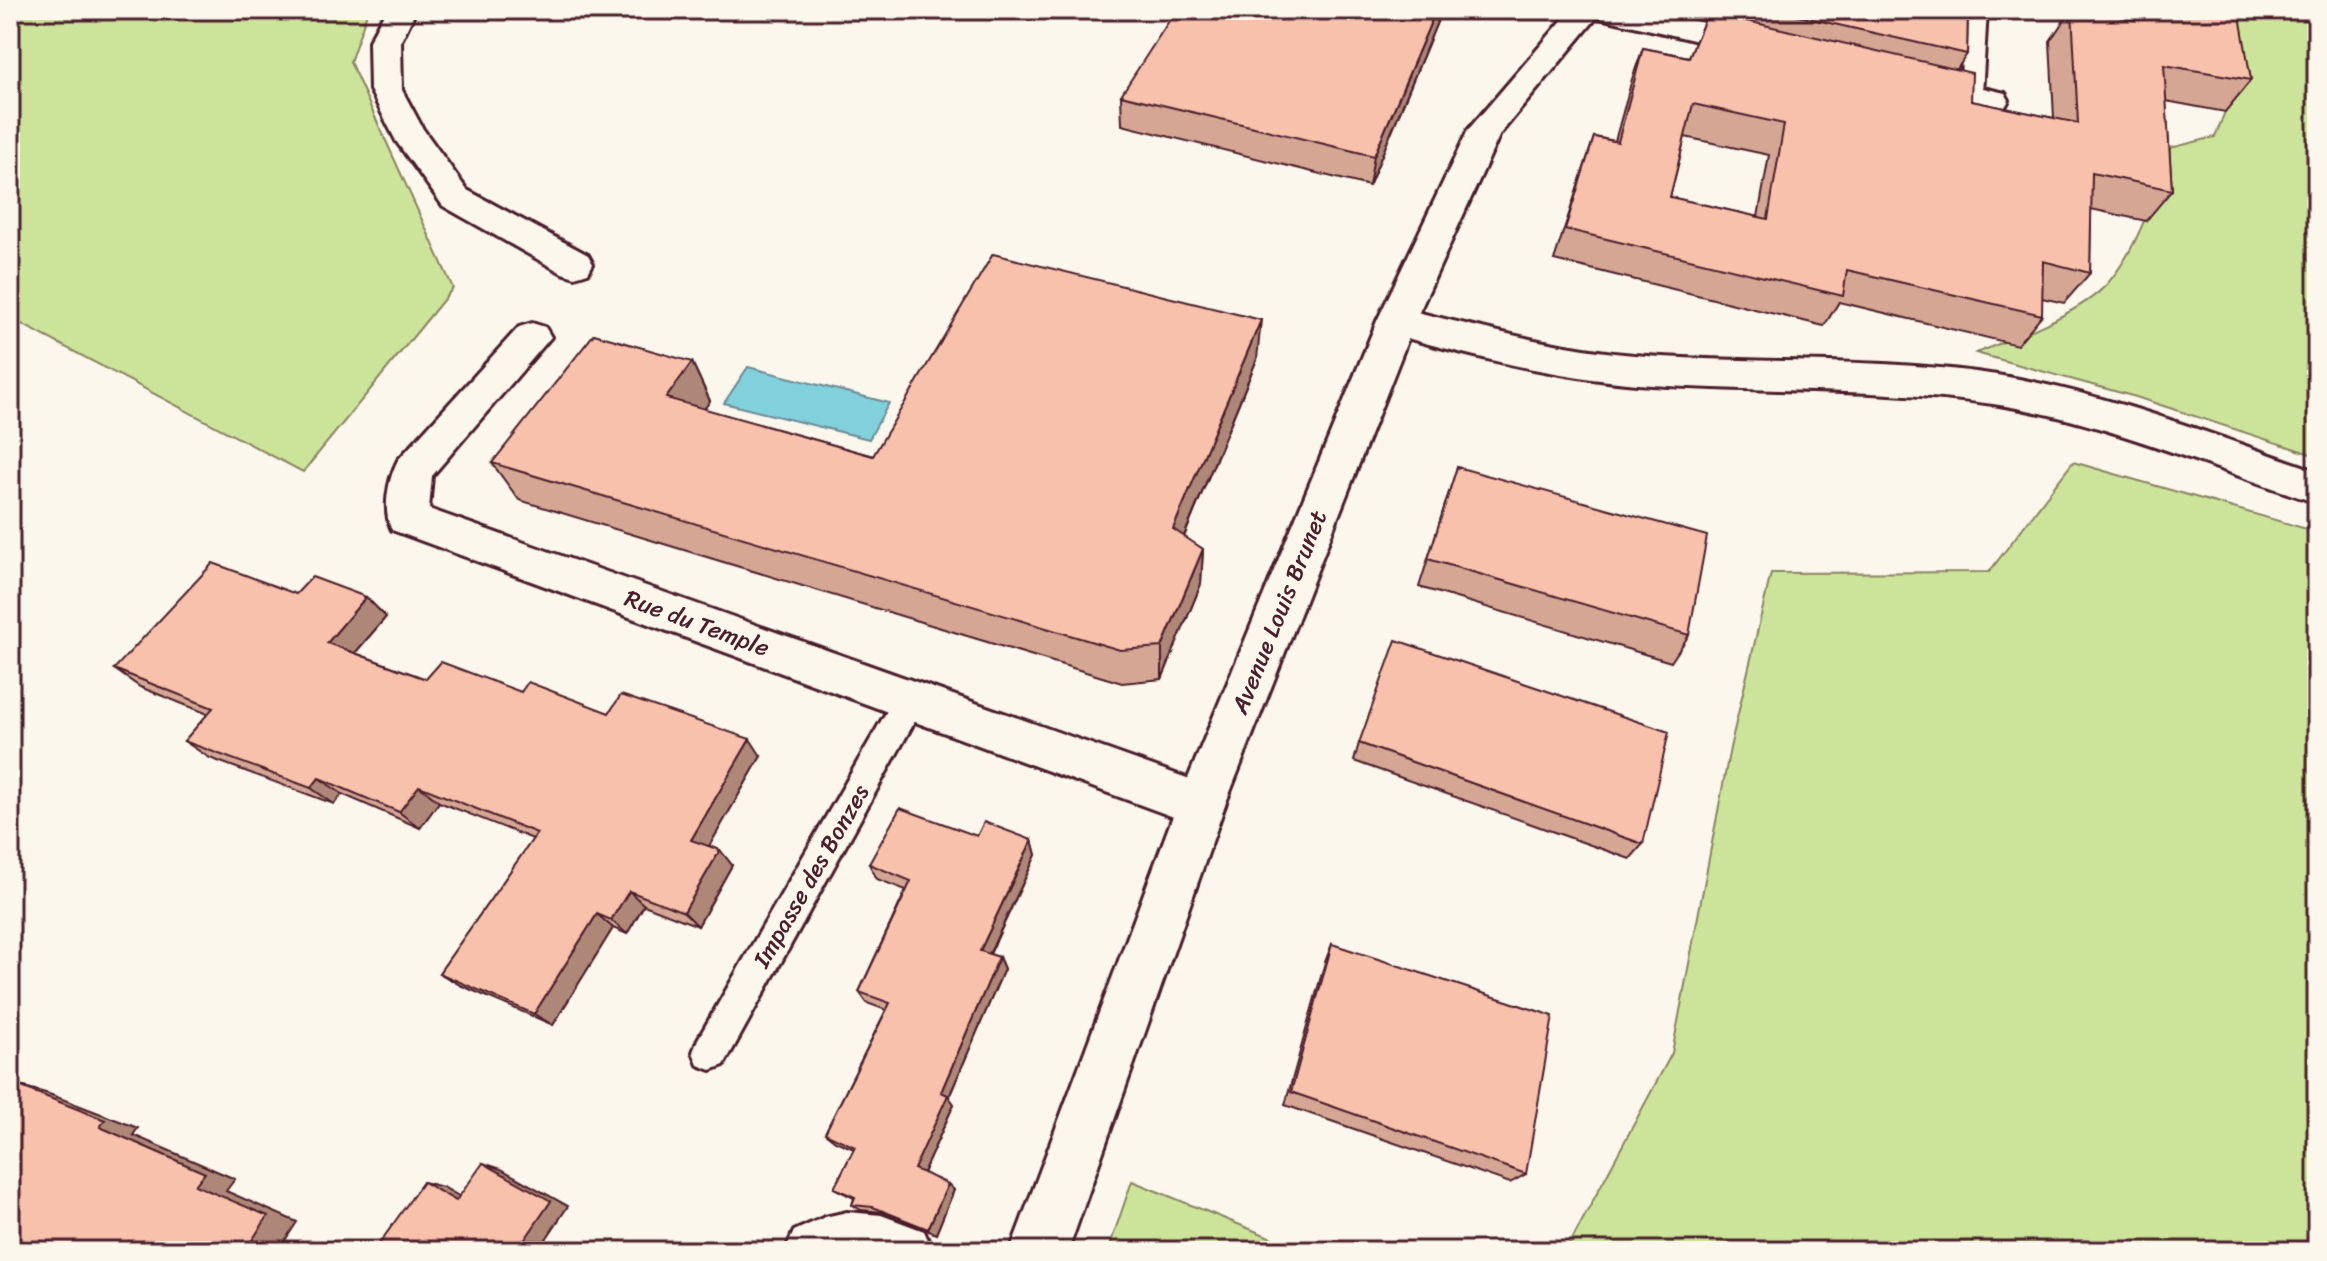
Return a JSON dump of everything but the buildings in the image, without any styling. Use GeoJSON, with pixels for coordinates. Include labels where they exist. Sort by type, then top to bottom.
{"type":"FeatureCollection","features":[{"type":"Feature","properties":{"kind":"street"},"geometry":{"type":"LineString","coordinates":[[401,10],[385,41],[386,90],[408,133],[455,198],[575,264]]}},
{"type":"Feature","properties":{"kind":"street","name":"Avenue Louis Brunet"},"geometry":{"type":"LineString","coordinates":[[1039,1251],[1201,805],[1396,321],[1485,130],[1588,10]]}},
{"type":"Feature","properties":{"kind":"street"},"geometry":{"type":"LineString","coordinates":[[1607,10],[1789,53]]}},
{"type":"Feature","properties":{"kind":"street"},"geometry":{"type":"LineString","coordinates":[[1880,74],[1982,98]]}},
{"type":"Feature","properties":{"kind":"street"},"geometry":{"type":"LineString","coordinates":[[1396,321],[1571,362],[1635,369],[1935,383],[1999,391],[2083,409],[2317,487]]}},
{"type":"Feature","properties":{"kind":"street","name":"Rue du Temple"},"geometry":{"type":"LineString","coordinates":[[532,337],[412,471],[407,518],[1201,805]]}},
{"type":"Feature","properties":{"kind":"street"},"geometry":{"type":"LineString","coordinates":[[814,1251],[830,1241],[871,1240],[904,1251]]}},
{"type":"Feature","properties":{"kind":"lane"},"geometry":{"type":"LineString","coordinates":[[1976,10],[1982,98]]}},
{"type":"Feature","properties":{"kind":"lane","name":"Impasse des Bonzes"},"geometry":{"type":"LineString","coordinates":[[711,1052],[910,700]]}},
{"type":"Feature","properties":{"kind":"green space"},"geometry":{"type":"Polygon","coordinates":[[[10,10],[368,10],[350,62],[453,288],[303,472],[10,318],[10,10]]]}},
{"type":"Feature","properties":{"kind":"green space"},"geometry":{"type":"Polygon","coordinates":[[[2237,10],[2317,10],[2317,456],[2136,397],[1976,353],[2065,314],[2108,283],[2137,236],[2170,148],[2215,137],[2231,96],[2237,10]]]}},
{"type":"Feature","properties":{"kind":"green space"},"geometry":{"type":"Polygon","coordinates":[[[2073,462],[2317,532],[2317,1251],[1566,1251],[1672,1053],[1730,748],[1771,573],[1989,572],[2073,462]]]}},
{"type":"Feature","properties":{"kind":"green space"},"geometry":{"type":"Polygon","coordinates":[[[1132,1181],[1304,1251],[1108,1251],[1132,1181]]]}},
{"type":"Feature","properties":{"kind":"water"},"geometry":{"type":"Polygon","coordinates":[[[748,367],[889,403],[869,439],[724,403],[748,367]]]}}]}
